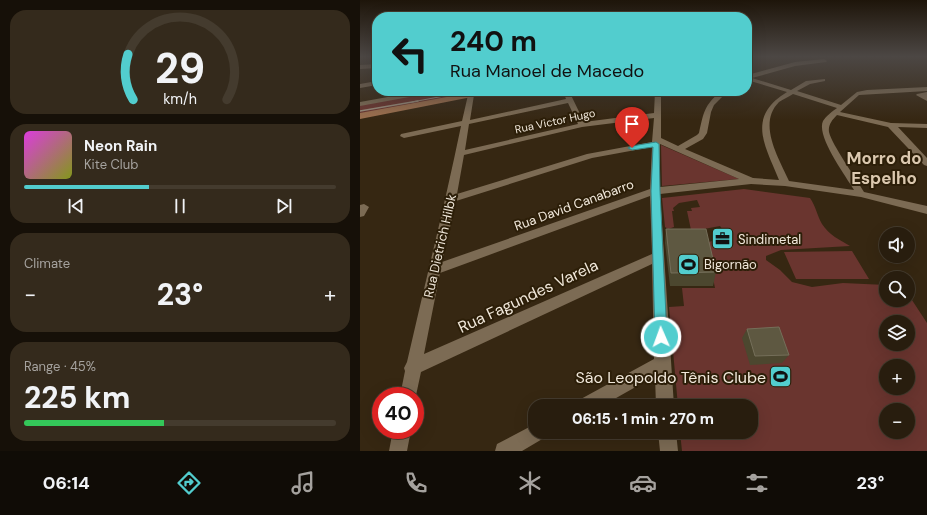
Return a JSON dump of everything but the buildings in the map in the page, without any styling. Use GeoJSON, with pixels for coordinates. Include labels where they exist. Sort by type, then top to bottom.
{"type":"FeatureCollection","features":[{"type":"Feature","properties":{"kind":"main road"},"geometry":{"type":"LineString","coordinates":[[360,116],[466,96]]}},
{"type":"Feature","properties":{"kind":"street"},"geometry":{"type":"LineString","coordinates":[[752,80],[792,92],[838,110],[891,125],[927,126]]}},
{"type":"Feature","properties":{"kind":"street"},"geometry":{"type":"LineString","coordinates":[[785,183],[766,138],[767,115],[777,101],[808,82],[823,80]]}},
{"type":"Feature","properties":{"kind":"street"},"geometry":{"type":"LineString","coordinates":[[360,86],[372,84]]}},
{"type":"Feature","properties":{"kind":"street"},"geometry":{"type":"LineString","coordinates":[[861,194],[830,143],[825,131],[827,121],[857,94],[867,92],[927,89]]}},
{"type":"Feature","properties":{"kind":"street"},"geometry":{"type":"LineString","coordinates":[[360,104],[404,96]]}},
{"type":"Feature","properties":{"kind":"street","name":"Rua Dietrich Hilbk"},"geometry":{"type":"LineString","coordinates":[[409,387],[412,368],[451,198],[471,96]]}},
{"type":"Feature","properties":{"kind":"street"},"geometry":{"type":"LineString","coordinates":[[569,96],[582,125]]}},
{"type":"Feature","properties":{"kind":"street"},"geometry":{"type":"LineString","coordinates":[[658,96],[656,191],[665,399]]}},
{"type":"Feature","properties":{"kind":"street"},"geometry":{"type":"LineString","coordinates":[[678,149],[700,137],[709,108],[718,96]]}},
{"type":"Feature","properties":{"kind":"street"},"geometry":{"type":"LineString","coordinates":[[404,136],[571,100]]}},
{"type":"Feature","properties":{"kind":"street","name":"Rua Victor Hugo"},"geometry":{"type":"LineString","coordinates":[[459,154],[582,125],[657,115]]}},
{"type":"Feature","properties":{"kind":"street"},"geometry":{"type":"LineString","coordinates":[[891,125],[927,163]]}},
{"type":"Feature","properties":{"kind":"street"},"geometry":{"type":"LineString","coordinates":[[451,198],[590,156],[656,142],[678,149],[751,181],[785,183],[861,194],[927,210]]}},
{"type":"Feature","properties":{"kind":"street","name":"Rua David Canabarro"},"geometry":{"type":"LineString","coordinates":[[434,270],[656,191],[751,181]]}},
{"type":"Feature","properties":{"kind":"street","name":"Rua Fagundes Varela"},"geometry":{"type":"LineString","coordinates":[[412,368],[658,256]]}},
{"type":"Feature","properties":{"kind":"street"},"geometry":{"type":"LineString","coordinates":[[598,399],[662,363]]}},
{"type":"Feature","properties":{"kind":"street"},"geometry":{"type":"LineString","coordinates":[[504,451],[528,438]]}},
{"type":"Feature","properties":{"kind":"street"},"geometry":{"type":"LineString","coordinates":[[398,451],[400,439]]}},
{"type":"Feature","properties":{"kind":"street"},"geometry":{"type":"LineString","coordinates":[[668,439],[669,451]]}},
{"type":"Feature","properties":{"kind":"shaded area"},"geometry":{"type":"Polygon","coordinates":[[[410,96],[457,96],[360,115],[360,105],[410,96]]]}},
{"type":"Feature","properties":{"kind":"shaded area"},"geometry":{"type":"Polygon","coordinates":[[[661,145],[739,179],[662,186],[661,145]]]}},
{"type":"Feature","properties":{"kind":"shaded area","name":"São Leopoldo Tênis Clube"},"geometry":{"type":"Polygon","coordinates":[[[744,189],[810,198],[820,221],[825,228],[835,237],[850,246],[781,250],[766,256],[766,260],[780,270],[792,282],[812,287],[843,283],[879,285],[879,307],[915,307],[915,305],[927,323],[927,451],[682,451],[681,439],[758,439],[758,399],[677,399],[669,307],[684,306],[682,288],[715,288],[706,243],[727,236],[720,226],[693,231],[691,230],[687,211],[692,211],[691,208],[700,207],[697,200],[679,203],[673,208],[674,227],[668,229],[665,227],[662,198],[744,189]]]}},
{"type":"Feature","properties":{"kind":"shaded area"},"geometry":{"type":"Polygon","coordinates":[[[852,251],[869,279],[796,279],[784,252],[852,251]]]}},
{"type":"Feature","properties":{"kind":"railway"},"geometry":{"type":"LineString","coordinates":[[412,102],[444,96]]}},
{"type":"Feature","properties":{"kind":"railway"},"geometry":{"type":"LineString","coordinates":[[360,111],[418,101]]}},
{"type":"Feature","properties":{"kind":"place","name":"Sindimetal"},"geometry":{"type":"Point","coordinates":[723,239]}},
{"type":"Feature","properties":{"kind":"place","name":"Bigornão"},"geometry":{"type":"Point","coordinates":[688,264]}},
{"type":"Feature","properties":{"kind":"place","name":"São Leopoldo Tênis Clube"},"geometry":{"type":"Point","coordinates":[781,377]}},
{"type":"Feature","properties":{"kind":"district","name":"Morro do Espelho"},"geometry":{"type":"Point","coordinates":[884,168]}},
{"type":"Feature","properties":{"kind":"route"},"geometry":{"type":"LineString","coordinates":[[632,148],[656,144],[656,191],[661,337]]}}]}
